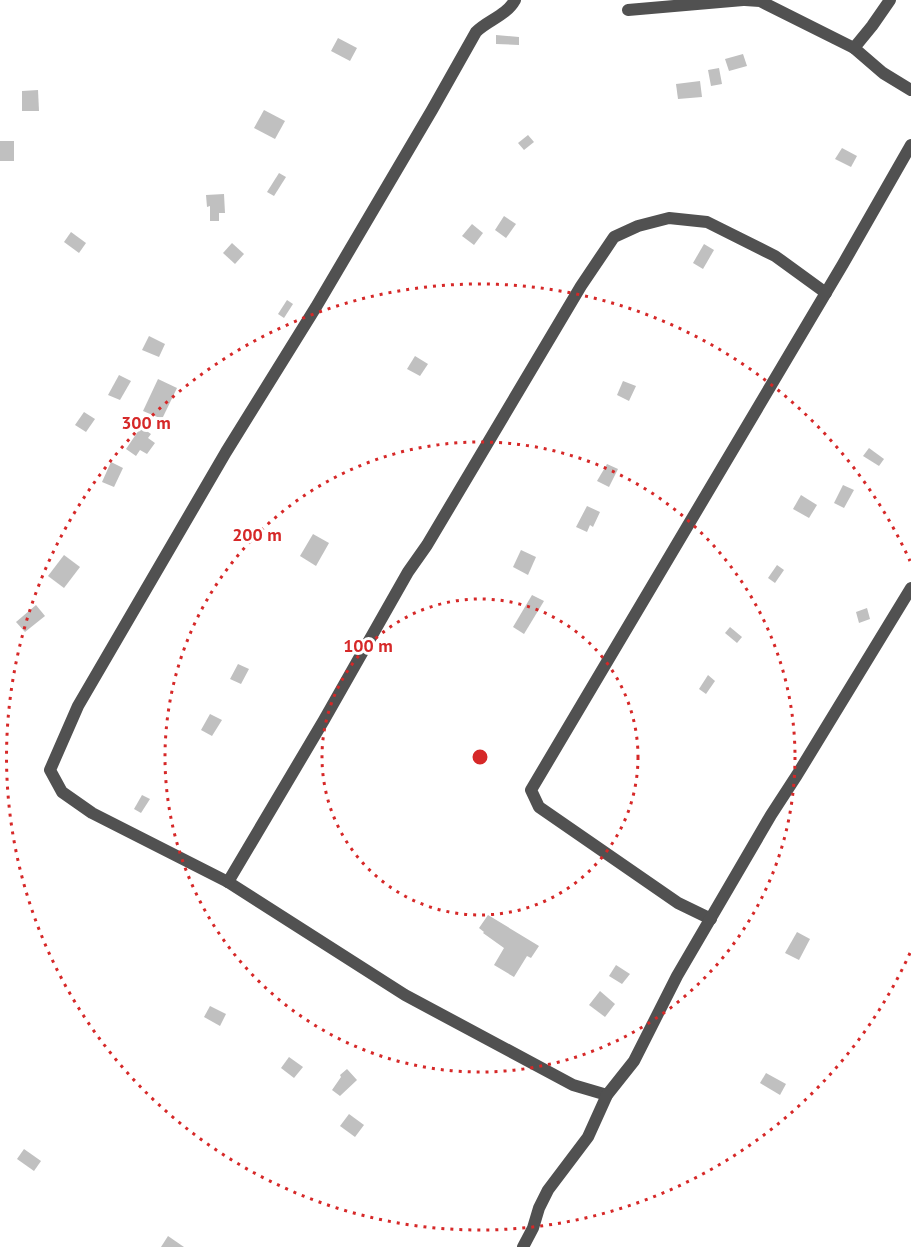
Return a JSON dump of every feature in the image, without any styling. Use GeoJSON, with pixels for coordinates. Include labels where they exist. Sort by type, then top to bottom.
{"type":"FeatureCollection","features":[{"type":"Feature","properties":{"kind":"street"},"geometry":{"type":"LineString","coordinates":[[515,0],[511,8],[483,25],[476,32],[351,248],[226,452],[84,696],[50,770],[62,792],[92,813],[228,882],[405,995],[573,1085],[607,1095]]}},
{"type":"Feature","properties":{"kind":"street"},"geometry":{"type":"LineString","coordinates":[[628,10],[744,0],[760,1],[854,48],[883,73],[911,90]]}},
{"type":"Feature","properties":{"kind":"street"},"geometry":{"type":"LineString","coordinates":[[854,48],[890,0]]}},
{"type":"Feature","properties":{"kind":"street"},"geometry":{"type":"LineString","coordinates":[[711,919],[678,903],[539,807],[531,790],[826,293],[911,145]]}},
{"type":"Feature","properties":{"kind":"street"},"geometry":{"type":"LineString","coordinates":[[228,882],[408,572],[427,545],[581,286],[614,237],[638,226],[669,218],[707,222],[775,256],[826,293]]}},
{"type":"Feature","properties":{"kind":"street"},"geometry":{"type":"LineString","coordinates":[[522,1247],[533,1228],[548,1190],[588,1137],[607,1095],[634,1061],[677,976],[771,815],[911,588]]}},
{"type":"Feature","properties":{"kind":"building"},"geometry":{"type":"Polygon","coordinates":[[[496,35],[519,37],[519,45],[496,44],[496,35]]]}},
{"type":"Feature","properties":{"kind":"building"},"geometry":{"type":"Polygon","coordinates":[[[338,38],[357,48],[350,61],[331,51],[338,38]]]}},
{"type":"Feature","properties":{"kind":"building"},"geometry":{"type":"Polygon","coordinates":[[[743,54],[747,66],[729,71],[725,59],[743,54]]]}},
{"type":"Feature","properties":{"kind":"building"},"geometry":{"type":"Polygon","coordinates":[[[719,68],[722,84],[711,86],[708,70],[719,68]]]}},
{"type":"Feature","properties":{"kind":"building"},"geometry":{"type":"Polygon","coordinates":[[[700,81],[702,97],[678,99],[676,84],[700,81]]]}},
{"type":"Feature","properties":{"kind":"building"},"geometry":{"type":"Polygon","coordinates":[[[38,90],[39,111],[22,111],[22,91],[38,90]]]}},
{"type":"Feature","properties":{"kind":"building"},"geometry":{"type":"Polygon","coordinates":[[[264,110],[285,121],[275,139],[254,128],[264,110]]]}},
{"type":"Feature","properties":{"kind":"building"},"geometry":{"type":"Polygon","coordinates":[[[528,135],[534,142],[524,150],[518,143],[528,135]]]}},
{"type":"Feature","properties":{"kind":"building"},"geometry":{"type":"Polygon","coordinates":[[[0,141],[14,141],[14,161],[0,161],[0,141]]]}},
{"type":"Feature","properties":{"kind":"building"},"geometry":{"type":"Polygon","coordinates":[[[842,148],[857,156],[851,167],[835,159],[842,148]]]}},
{"type":"Feature","properties":{"kind":"building"},"geometry":{"type":"Polygon","coordinates":[[[279,173],[286,177],[274,196],[267,192],[279,173]]]}},
{"type":"Feature","properties":{"kind":"building"},"geometry":{"type":"Polygon","coordinates":[[[224,194],[225,213],[219,213],[219,221],[210,221],[210,206],[207,207],[206,195],[224,194]]]}},
{"type":"Feature","properties":{"kind":"building"},"geometry":{"type":"Polygon","coordinates":[[[504,216],[516,224],[506,238],[495,230],[504,216]]]}},
{"type":"Feature","properties":{"kind":"building"},"geometry":{"type":"Polygon","coordinates":[[[472,224],[483,233],[474,245],[462,236],[472,224]]]}},
{"type":"Feature","properties":{"kind":"building"},"geometry":{"type":"Polygon","coordinates":[[[71,232],[86,243],[79,253],[64,242],[71,232]]]}},
{"type":"Feature","properties":{"kind":"building"},"geometry":{"type":"Polygon","coordinates":[[[232,243],[244,254],[235,264],[223,253],[232,243]]]}},
{"type":"Feature","properties":{"kind":"building"},"geometry":{"type":"Polygon","coordinates":[[[704,244],[714,250],[703,269],[693,263],[704,244]]]}},
{"type":"Feature","properties":{"kind":"building"},"geometry":{"type":"Polygon","coordinates":[[[287,300],[293,304],[284,318],[278,314],[287,300]]]}},
{"type":"Feature","properties":{"kind":"building"},"geometry":{"type":"Polygon","coordinates":[[[149,336],[165,344],[159,357],[142,350],[149,336]]]}},
{"type":"Feature","properties":{"kind":"building"},"geometry":{"type":"Polygon","coordinates":[[[415,356],[428,364],[420,376],[407,369],[415,356]]]}},
{"type":"Feature","properties":{"kind":"building"},"geometry":{"type":"Polygon","coordinates":[[[119,375],[131,381],[120,400],[108,395],[119,375]]]}},
{"type":"Feature","properties":{"kind":"building"},"geometry":{"type":"Polygon","coordinates":[[[158,379],[177,388],[162,419],[143,411],[158,379]]]}},
{"type":"Feature","properties":{"kind":"building"},"geometry":{"type":"Polygon","coordinates":[[[623,381],[636,386],[629,401],[617,395],[623,381]]]}},
{"type":"Feature","properties":{"kind":"building"},"geometry":{"type":"Polygon","coordinates":[[[84,412],[95,419],[86,432],[75,425],[84,412]]]}},
{"type":"Feature","properties":{"kind":"building"},"geometry":{"type":"Polygon","coordinates":[[[141,427],[151,434],[148,438],[155,443],[147,454],[140,450],[136,456],[126,449],[141,427]]]}},
{"type":"Feature","properties":{"kind":"building"},"geometry":{"type":"Polygon","coordinates":[[[869,448],[884,459],[879,466],[863,456],[869,448]]]}},
{"type":"Feature","properties":{"kind":"building"},"geometry":{"type":"Polygon","coordinates":[[[111,462],[123,468],[114,487],[102,482],[111,462]]]}},
{"type":"Feature","properties":{"kind":"building"},"geometry":{"type":"Polygon","coordinates":[[[607,464],[618,469],[609,487],[597,481],[607,464]]]}},
{"type":"Feature","properties":{"kind":"building"},"geometry":{"type":"Polygon","coordinates":[[[843,485],[854,490],[844,508],[834,503],[843,485]]]}},
{"type":"Feature","properties":{"kind":"building"},"geometry":{"type":"Polygon","coordinates":[[[801,495],[817,505],[809,518],[793,509],[801,495]]]}},
{"type":"Feature","properties":{"kind":"building"},"geometry":{"type":"Polygon","coordinates":[[[587,506],[600,512],[593,527],[590,525],[587,532],[576,527],[587,506]]]}},
{"type":"Feature","properties":{"kind":"building"},"geometry":{"type":"Polygon","coordinates":[[[313,534],[329,543],[316,566],[300,556],[313,534]]]}},
{"type":"Feature","properties":{"kind":"building"},"geometry":{"type":"Polygon","coordinates":[[[521,550],[536,557],[528,575],[513,567],[521,550]]]}},
{"type":"Feature","properties":{"kind":"building"},"geometry":{"type":"Polygon","coordinates":[[[64,555],[80,567],[64,588],[48,576],[64,555]]]}},
{"type":"Feature","properties":{"kind":"building"},"geometry":{"type":"Polygon","coordinates":[[[777,565],[784,570],[775,583],[768,578],[777,565]]]}},
{"type":"Feature","properties":{"kind":"building"},"geometry":{"type":"Polygon","coordinates":[[[532,595],[544,601],[524,634],[513,627],[532,595]]]}},
{"type":"Feature","properties":{"kind":"building"},"geometry":{"type":"Polygon","coordinates":[[[36,605],[45,616],[25,632],[16,622],[36,605]]]}},
{"type":"Feature","properties":{"kind":"building"},"geometry":{"type":"Polygon","coordinates":[[[867,608],[870,619],[859,623],[856,612],[867,608]]]}},
{"type":"Feature","properties":{"kind":"building"},"geometry":{"type":"Polygon","coordinates":[[[730,627],[742,637],[737,643],[725,633],[730,627]]]}},
{"type":"Feature","properties":{"kind":"building"},"geometry":{"type":"Polygon","coordinates":[[[238,664],[249,669],[241,684],[230,679],[238,664]]]}},
{"type":"Feature","properties":{"kind":"building"},"geometry":{"type":"Polygon","coordinates":[[[708,675],[715,681],[706,694],[699,689],[708,675]]]}},
{"type":"Feature","properties":{"kind":"building"},"geometry":{"type":"Polygon","coordinates":[[[210,714],[222,720],[212,736],[201,730],[210,714]]]}},
{"type":"Feature","properties":{"kind":"building"},"geometry":{"type":"Polygon","coordinates":[[[142,795],[150,799],[141,813],[134,809],[142,795]]]}},
{"type":"Feature","properties":{"kind":"building"},"geometry":{"type":"Polygon","coordinates":[[[488,915],[539,946],[531,958],[527,956],[514,977],[494,965],[504,948],[479,928],[488,915]]]}},
{"type":"Feature","properties":{"kind":"building"},"geometry":{"type":"Polygon","coordinates":[[[797,932],[810,939],[799,960],[785,953],[797,932]]]}},
{"type":"Feature","properties":{"kind":"building"},"geometry":{"type":"Polygon","coordinates":[[[616,965],[630,974],[622,984],[609,976],[616,965]]]}},
{"type":"Feature","properties":{"kind":"building"},"geometry":{"type":"Polygon","coordinates":[[[600,991],[615,1004],[605,1017],[589,1005],[600,991]]]}},
{"type":"Feature","properties":{"kind":"building"},"geometry":{"type":"Polygon","coordinates":[[[210,1006],[226,1014],[220,1026],[204,1017],[210,1006]]]}},
{"type":"Feature","properties":{"kind":"building"},"geometry":{"type":"Polygon","coordinates":[[[289,1057],[303,1067],[294,1078],[281,1068],[289,1057]]]}},
{"type":"Feature","properties":{"kind":"building"},"geometry":{"type":"Polygon","coordinates":[[[347,1069],[357,1080],[340,1096],[332,1090],[341,1077],[340,1075],[347,1069]]]}},
{"type":"Feature","properties":{"kind":"building"},"geometry":{"type":"Polygon","coordinates":[[[766,1073],[786,1084],[780,1095],[760,1083],[766,1073]]]}},
{"type":"Feature","properties":{"kind":"building"},"geometry":{"type":"Polygon","coordinates":[[[349,1114],[364,1125],[355,1137],[340,1126],[349,1114]]]}},
{"type":"Feature","properties":{"kind":"building"},"geometry":{"type":"Polygon","coordinates":[[[24,1149],[41,1161],[34,1171],[17,1159],[24,1149]]]}},
{"type":"Feature","properties":{"kind":"building"},"geometry":{"type":"Polygon","coordinates":[[[168,1236],[184,1247],[161,1247],[168,1236]]]}}]}
